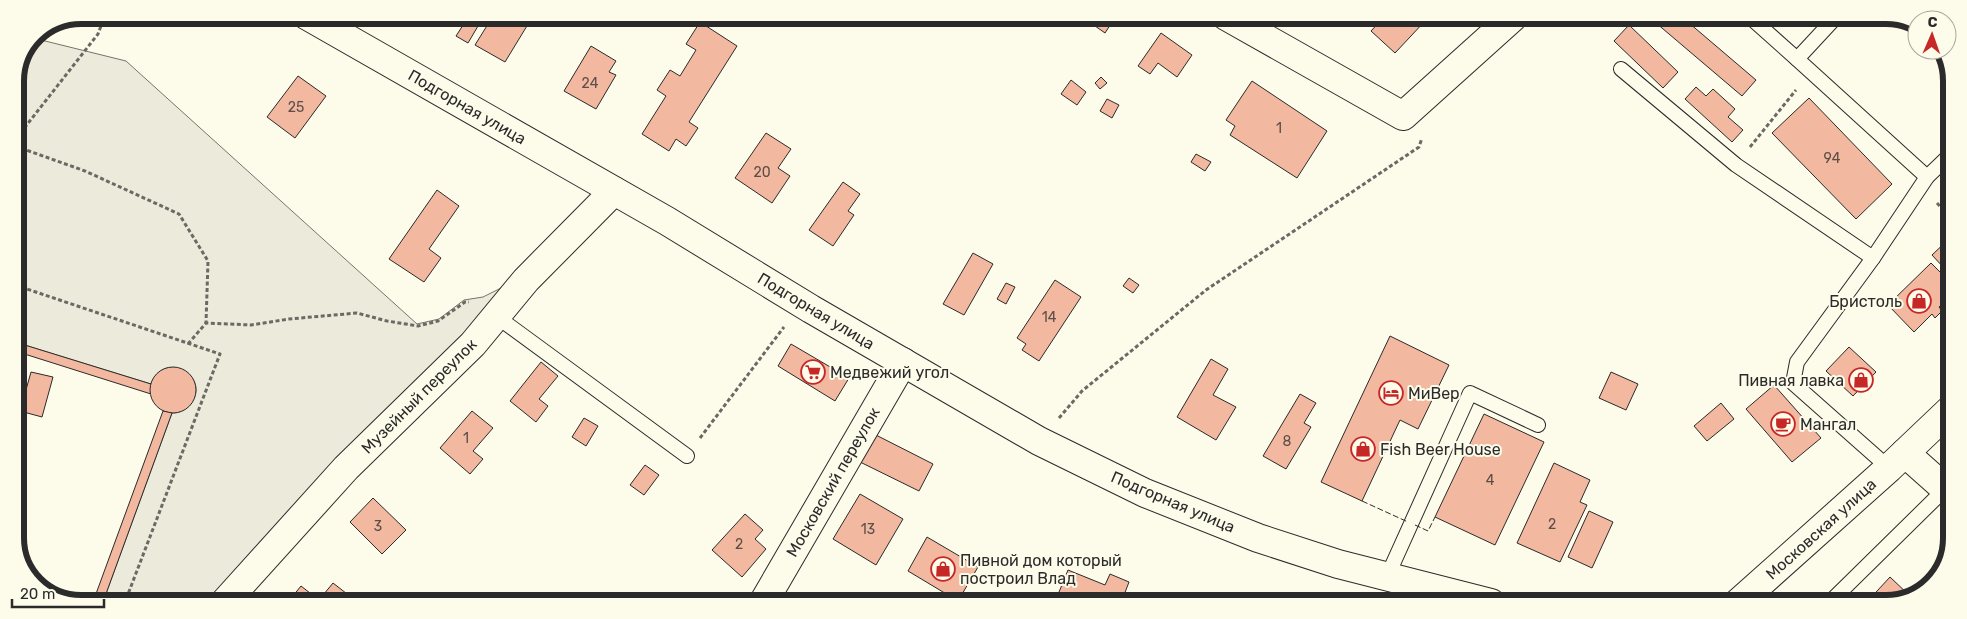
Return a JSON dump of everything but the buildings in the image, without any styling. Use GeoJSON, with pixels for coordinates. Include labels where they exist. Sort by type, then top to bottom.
{"type":"FeatureCollection","features":[{"type":"Feature","properties":{"kind":"main road","name":"Подгорная улица"},"geometry":{"type":"LineString","coordinates":[[322,24],[614,191],[1039,441],[1145,493],[1258,538],[1338,564],[1456,595]]}},
{"type":"Feature","properties":{"kind":"main road"},"geometry":{"type":"LineString","coordinates":[[1240,24],[1403,116],[1505,24]]}},
{"type":"Feature","properties":{"kind":"main road","name":"Музейный переулок"},"geometry":{"type":"LineString","coordinates":[[230,595],[346,468],[473,344],[526,280],[614,191]]}},
{"type":"Feature","properties":{"kind":"main road","name":"Московский переулок"},"geometry":{"type":"LineString","coordinates":[[767,595],[903,362]]}},
{"type":"Feature","properties":{"kind":"main road","name":"Московская улица"},"geometry":{"type":"LineString","coordinates":[[1747,595],[1897,461],[1943,417]]}},
{"type":"Feature","properties":{"kind":"main road"},"geometry":{"type":"LineString","coordinates":[[1897,461],[1943,489]]}},
{"type":"Feature","properties":{"kind":"lane"},"geometry":{"type":"LineString","coordinates":[[1758,24],[1927,178]]}},
{"type":"Feature","properties":{"kind":"lane"},"geometry":{"type":"LineString","coordinates":[[1797,59],[1830,24]]}},
{"type":"Feature","properties":{"kind":"lane"},"geometry":{"type":"LineString","coordinates":[[1621,69],[1736,165],[1873,258]]}},
{"type":"Feature","properties":{"kind":"lane"},"geometry":{"type":"LineString","coordinates":[[1897,461],[1793,383],[1797,362],[1873,258],[1927,178],[1943,163]]}},
{"type":"Feature","properties":{"kind":"lane"},"geometry":{"type":"LineString","coordinates":[[496,316],[686,456]]}},
{"type":"Feature","properties":{"kind":"lane"},"geometry":{"type":"LineString","coordinates":[[1387,577],[1470,393],[1538,425]]}},
{"type":"Feature","properties":{"kind":"lane"},"geometry":{"type":"LineString","coordinates":[[1837,595],[1943,495]]}},
{"type":"Feature","properties":{"kind":"path"},"geometry":{"type":"LineString","coordinates":[[24,128],[98,34],[102,24]]}},
{"type":"Feature","properties":{"kind":"path"},"geometry":{"type":"LineString","coordinates":[[1736,165],[1811,72]]}},
{"type":"Feature","properties":{"kind":"path"},"geometry":{"type":"LineString","coordinates":[[1039,441],[1082,391],[1206,290],[1419,147],[1423,138]]}},
{"type":"Feature","properties":{"kind":"path"},"geometry":{"type":"LineString","coordinates":[[24,149],[85,171],[179,214],[208,262],[206,323],[188,344]]}},
{"type":"Feature","properties":{"kind":"path"},"geometry":{"type":"LineString","coordinates":[[24,288],[220,354],[128,595]]}},
{"type":"Feature","properties":{"kind":"path"},"geometry":{"type":"LineString","coordinates":[[206,323],[251,325],[289,319],[357,313],[387,321],[418,326],[438,321],[464,302],[471,302]]}},
{"type":"Feature","properties":{"kind":"path"},"geometry":{"type":"LineString","coordinates":[[686,456],[802,303]]}},
{"type":"Feature","properties":{"kind":"shaded area"},"geometry":{"type":"Polygon","coordinates":[[[40,40],[126,61],[417,324],[439,319],[464,300],[483,297],[523,277],[226,595],[106,595],[172,413],[188,407],[196,392],[195,383],[190,375],[183,370],[174,368],[165,369],[157,374],[151,384],[24,345],[24,81],[28,59],[40,40]]]}},
{"type":"Feature","properties":{"kind":"fence"},"geometry":{"type":"LineString","coordinates":[[1362,501],[1408,522]]}},
{"type":"Feature","properties":{"kind":"fence"},"geometry":{"type":"LineString","coordinates":[[1415,525],[1428,531],[1435,517]]}},
{"type":"Feature","properties":{"kind":"place","name":"Бристоль"},"geometry":{"type":"Point","coordinates":[1919,301]}},
{"type":"Feature","properties":{"kind":"place","name":"Медвежий угол"},"geometry":{"type":"Point","coordinates":[813,372]}},
{"type":"Feature","properties":{"kind":"place","name":"Пивная лавка"},"geometry":{"type":"Point","coordinates":[1861,380]}},
{"type":"Feature","properties":{"kind":"place","name":"МиВер"},"geometry":{"type":"Point","coordinates":[1391,393]}},
{"type":"Feature","properties":{"kind":"place","name":"Мангал"},"geometry":{"type":"Point","coordinates":[1783,424]}},
{"type":"Feature","properties":{"kind":"place","name":"Fish Beer House"},"geometry":{"type":"Point","coordinates":[1363,449]}},
{"type":"Feature","properties":{"kind":"place","name":"Пивной дом который построил Влад"},"geometry":{"type":"Point","coordinates":[943,569]}}]}
